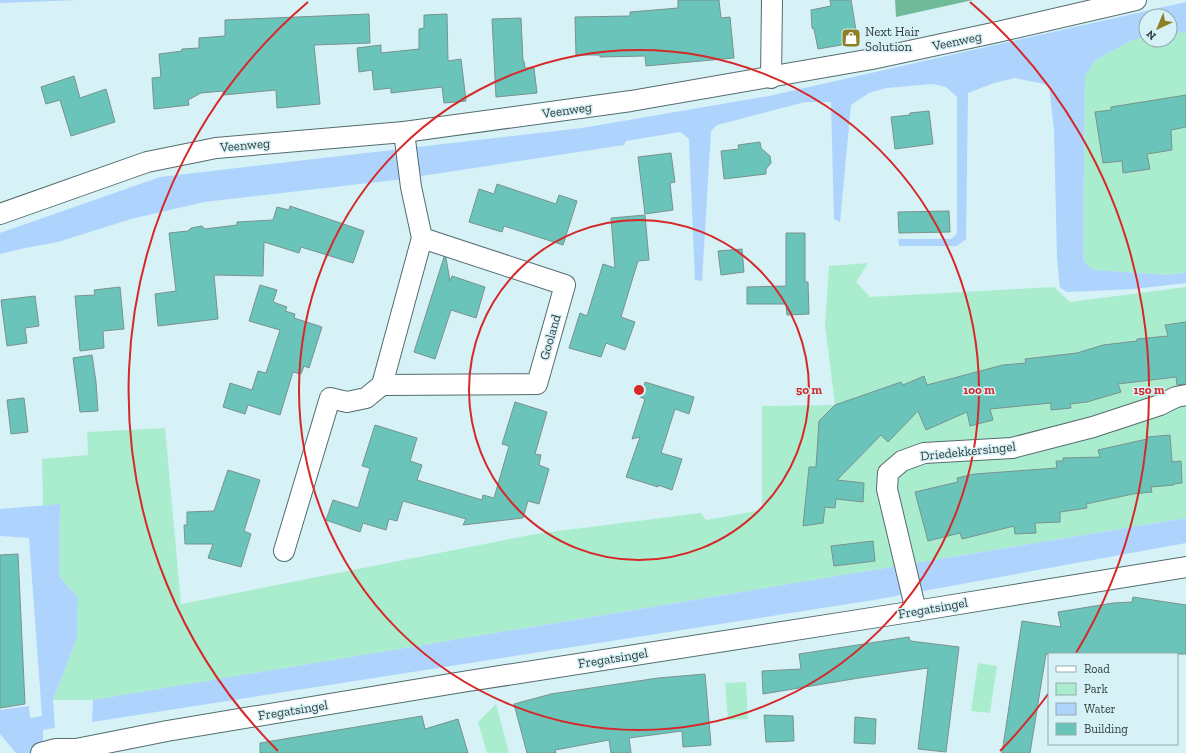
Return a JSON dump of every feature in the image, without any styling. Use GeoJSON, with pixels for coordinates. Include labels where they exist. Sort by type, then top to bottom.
{"type":"FeatureCollection","features":[{"type":"Feature","properties":{"kind":"street"},"geometry":{"type":"LineString","coordinates":[[771,78],[772,0]]}},
{"type":"Feature","properties":{"kind":"street","name":"Veenweg"},"geometry":{"type":"LineString","coordinates":[[0,214],[162,158],[216,148],[405,138],[631,102],[771,78],[895,54],[1136,0]]}},
{"type":"Feature","properties":{"kind":"street"},"geometry":{"type":"LineString","coordinates":[[284,551],[330,398],[347,402],[366,398],[382,385],[422,238],[411,187],[405,138]]}},
{"type":"Feature","properties":{"kind":"street","name":"Gooland"},"geometry":{"type":"LineString","coordinates":[[382,385],[537,384],[566,285],[422,238]]}},
{"type":"Feature","properties":{"kind":"street","name":"Driedekkersingel"},"geometry":{"type":"LineString","coordinates":[[916,608],[887,489],[888,473],[902,461],[924,452],[1012,448],[1092,427],[1160,405],[1176,397],[1186,395]]}},
{"type":"Feature","properties":{"kind":"street","name":"Fregatsingel"},"geometry":{"type":"LineString","coordinates":[[48,751],[77,751],[167,731],[916,608],[1186,567]]}},
{"type":"Feature","properties":{"kind":"green space"},"geometry":{"type":"Polygon","coordinates":[[[895,0],[973,0],[896,17],[895,0]]]}},
{"type":"Feature","properties":{"kind":"green space"},"geometry":{"type":"Polygon","coordinates":[[[1178,33],[1186,33],[1186,272],[1171,275],[1093,270],[1084,262],[1083,251],[1085,76],[1096,60],[1132,40],[1138,39],[1138,48],[1178,48],[1178,33]]]}},
{"type":"Feature","properties":{"kind":"green space"},"geometry":{"type":"Polygon","coordinates":[[[868,263],[856,282],[870,297],[1054,287],[1070,302],[1186,287],[1186,518],[93,700],[53,700],[77,638],[78,598],[59,576],[60,505],[43,506],[42,459],[88,455],[87,432],[165,428],[181,604],[535,534],[701,513],[706,520],[762,510],[762,406],[835,405],[825,325],[829,266],[868,263]]]}},
{"type":"Feature","properties":{"kind":"green space"},"geometry":{"type":"Polygon","coordinates":[[[978,663],[997,666],[990,713],[971,711],[978,663]]]}},
{"type":"Feature","properties":{"kind":"green space"},"geometry":{"type":"Polygon","coordinates":[[[746,682],[748,719],[728,720],[725,683],[746,682]]]}},
{"type":"Feature","properties":{"kind":"green space"},"geometry":{"type":"Polygon","coordinates":[[[496,704],[509,753],[487,753],[478,722],[496,704]]]}},
{"type":"Feature","properties":{"kind":"water"},"geometry":{"type":"Polygon","coordinates":[[[0,0],[79,0],[0,3],[0,0]]]}},
{"type":"Feature","properties":{"kind":"water"},"geometry":{"type":"Polygon","coordinates":[[[1186,2],[1186,33],[1178,33],[1178,8],[1159,8],[1186,2]]]}},
{"type":"Feature","properties":{"kind":"water"},"geometry":{"type":"Polygon","coordinates":[[[1138,13],[1138,39],[1132,40],[1096,60],[1085,76],[1084,262],[1093,270],[1171,275],[1186,272],[1186,283],[1134,289],[1067,292],[1060,288],[1057,258],[1054,131],[1049,85],[1015,78],[994,83],[968,93],[966,239],[957,246],[899,246],[898,239],[951,239],[957,232],[957,97],[946,87],[933,84],[886,88],[869,93],[851,105],[840,222],[834,219],[831,102],[805,102],[717,125],[711,131],[702,281],[695,280],[689,139],[680,132],[626,141],[624,145],[395,180],[204,202],[131,219],[58,242],[0,254],[0,233],[160,177],[582,128],[769,96],[1138,13]]]}},
{"type":"Feature","properties":{"kind":"water"},"geometry":{"type":"Polygon","coordinates":[[[60,504],[59,576],[78,598],[77,638],[53,700],[55,728],[43,730],[43,740],[53,753],[16,753],[0,734],[0,710],[29,706],[30,718],[42,716],[29,538],[0,536],[0,509],[60,504]]]}},
{"type":"Feature","properties":{"kind":"water"},"geometry":{"type":"Polygon","coordinates":[[[1186,518],[1186,543],[874,600],[92,722],[93,700],[1186,518]]]}},
{"type":"Feature","properties":{"kind":"building"},"geometry":{"type":"Polygon","coordinates":[[[678,0],[719,0],[721,18],[730,17],[734,58],[646,66],[645,56],[600,57],[600,55],[576,55],[575,17],[630,16],[630,12],[678,8],[678,0]]]}},
{"type":"Feature","properties":{"kind":"building"},"geometry":{"type":"Polygon","coordinates":[[[830,0],[851,0],[858,42],[818,49],[814,29],[812,28],[811,10],[831,6],[830,0]]]}},
{"type":"Feature","properties":{"kind":"building"},"geometry":{"type":"Polygon","coordinates":[[[369,14],[370,43],[314,45],[320,104],[277,108],[276,90],[223,95],[223,91],[201,93],[188,100],[189,105],[154,109],[152,78],[161,77],[159,54],[182,51],[182,49],[199,48],[199,38],[225,36],[225,20],[369,14]]]}},
{"type":"Feature","properties":{"kind":"building"},"geometry":{"type":"Polygon","coordinates":[[[447,14],[448,61],[461,59],[466,101],[444,103],[442,87],[391,93],[391,88],[374,90],[372,70],[359,72],[357,48],[381,45],[381,53],[419,49],[419,29],[424,28],[424,15],[447,14]]]}},
{"type":"Feature","properties":{"kind":"building"},"geometry":{"type":"Polygon","coordinates":[[[521,18],[523,61],[525,68],[534,68],[537,93],[496,97],[492,19],[521,18]]]}},
{"type":"Feature","properties":{"kind":"building"},"geometry":{"type":"Polygon","coordinates":[[[74,76],[80,98],[106,89],[115,122],[71,136],[60,100],[46,104],[41,87],[74,76]]]}},
{"type":"Feature","properties":{"kind":"building"},"geometry":{"type":"Polygon","coordinates":[[[1186,95],[1186,127],[1171,130],[1172,150],[1147,154],[1150,169],[1123,173],[1122,161],[1103,163],[1095,112],[1111,110],[1111,107],[1186,95]]]}},
{"type":"Feature","properties":{"kind":"building"},"geometry":{"type":"Polygon","coordinates":[[[929,111],[933,144],[895,149],[891,117],[929,111]]]}},
{"type":"Feature","properties":{"kind":"building"},"geometry":{"type":"Polygon","coordinates":[[[760,142],[761,148],[770,156],[771,163],[766,169],[766,174],[724,179],[721,151],[739,149],[738,145],[760,142]]]}},
{"type":"Feature","properties":{"kind":"building"},"geometry":{"type":"Polygon","coordinates":[[[671,153],[675,182],[670,183],[673,210],[645,214],[638,157],[671,153]]]}},
{"type":"Feature","properties":{"kind":"building"},"geometry":{"type":"Polygon","coordinates":[[[497,184],[556,204],[559,195],[577,201],[563,245],[504,226],[502,232],[469,222],[479,189],[494,194],[497,184]]]}},
{"type":"Feature","properties":{"kind":"building"},"geometry":{"type":"Polygon","coordinates":[[[290,206],[364,231],[353,263],[301,247],[299,253],[264,242],[263,276],[214,275],[218,319],[158,326],[155,294],[176,291],[169,233],[188,231],[191,228],[202,226],[205,229],[237,225],[237,222],[273,220],[277,207],[289,210],[290,206]]]}},
{"type":"Feature","properties":{"kind":"building"},"geometry":{"type":"Polygon","coordinates":[[[949,211],[950,232],[899,233],[898,212],[949,211]]]}},
{"type":"Feature","properties":{"kind":"building"},"geometry":{"type":"Polygon","coordinates":[[[645,215],[649,260],[638,261],[621,317],[635,322],[625,350],[606,343],[601,357],[569,348],[580,313],[587,316],[603,264],[615,268],[611,218],[645,215]]]}},
{"type":"Feature","properties":{"kind":"building"},"geometry":{"type":"Polygon","coordinates":[[[786,233],[805,233],[805,282],[808,282],[809,314],[787,315],[786,304],[747,304],[747,287],[786,286],[786,233]]]}},
{"type":"Feature","properties":{"kind":"building"},"geometry":{"type":"Polygon","coordinates":[[[742,249],[744,272],[721,275],[718,251],[742,249]]]}},
{"type":"Feature","properties":{"kind":"building"},"geometry":{"type":"Polygon","coordinates":[[[444,257],[446,258],[450,281],[452,276],[485,287],[476,318],[451,310],[435,359],[414,352],[444,257]]]}},
{"type":"Feature","properties":{"kind":"building"},"geometry":{"type":"Polygon","coordinates":[[[260,285],[277,290],[273,302],[287,307],[285,311],[295,314],[294,318],[322,327],[309,368],[304,366],[301,374],[293,372],[280,415],[248,405],[245,414],[223,407],[230,383],[252,390],[258,371],[266,373],[280,330],[249,321],[260,285]]]}},
{"type":"Feature","properties":{"kind":"building"},"geometry":{"type":"Polygon","coordinates":[[[120,287],[124,329],[103,331],[104,348],[80,351],[75,296],[95,295],[94,290],[120,287]]]}},
{"type":"Feature","properties":{"kind":"building"},"geometry":{"type":"Polygon","coordinates":[[[35,296],[39,326],[25,328],[27,343],[7,346],[1,300],[35,296]]]}},
{"type":"Feature","properties":{"kind":"building"},"geometry":{"type":"Polygon","coordinates":[[[1186,322],[1186,384],[1177,385],[1176,377],[1118,384],[1121,392],[1087,402],[1070,404],[1071,408],[1051,410],[1051,403],[990,409],[993,420],[970,426],[967,412],[926,430],[918,411],[888,442],[881,435],[837,480],[864,483],[863,502],[836,499],[835,508],[825,507],[823,523],[803,526],[809,467],[816,467],[819,421],[835,405],[901,382],[903,385],[924,376],[927,385],[1003,365],[1026,363],[1025,359],[1077,353],[1103,345],[1137,341],[1137,339],[1168,336],[1165,325],[1186,322]]]}},
{"type":"Feature","properties":{"kind":"building"},"geometry":{"type":"Polygon","coordinates":[[[92,355],[98,411],[80,412],[73,358],[92,355]]]}},
{"type":"Feature","properties":{"kind":"building"},"geometry":{"type":"Polygon","coordinates":[[[645,382],[694,397],[689,414],[675,409],[661,453],[682,459],[672,490],[626,477],[640,437],[632,439],[645,399],[640,397],[645,382]]]}},
{"type":"Feature","properties":{"kind":"building"},"geometry":{"type":"Polygon","coordinates":[[[24,398],[28,432],[11,434],[7,400],[24,398]]]}},
{"type":"Feature","properties":{"kind":"building"},"geometry":{"type":"Polygon","coordinates":[[[515,402],[547,412],[535,454],[541,455],[539,465],[549,469],[539,504],[528,501],[523,518],[463,525],[466,519],[403,501],[397,521],[389,519],[386,530],[363,523],[360,532],[326,520],[333,500],[358,508],[370,468],[362,466],[375,425],[417,438],[410,461],[422,465],[417,480],[482,500],[483,495],[494,498],[509,446],[502,444],[515,402]]]}},
{"type":"Feature","properties":{"kind":"building"},"geometry":{"type":"Polygon","coordinates":[[[1170,435],[1172,462],[1181,461],[1182,483],[1151,487],[1152,492],[1133,494],[1086,504],[1087,508],[1060,512],[1060,522],[1035,523],[1036,533],[1015,534],[1014,526],[962,539],[960,533],[928,541],[915,492],[958,482],[957,478],[975,474],[1057,468],[1056,461],[1063,461],[1063,458],[1100,457],[1098,450],[1147,439],[1147,437],[1170,435]]]}},
{"type":"Feature","properties":{"kind":"building"},"geometry":{"type":"Polygon","coordinates":[[[228,470],[260,480],[244,531],[251,534],[241,567],[208,558],[213,544],[185,544],[184,525],[187,525],[187,512],[214,511],[228,470]]]}},
{"type":"Feature","properties":{"kind":"building"},"geometry":{"type":"Polygon","coordinates":[[[873,541],[875,561],[834,566],[831,546],[873,541]]]}},
{"type":"Feature","properties":{"kind":"building"},"geometry":{"type":"Polygon","coordinates":[[[18,554],[25,704],[0,708],[0,555],[18,554]]]}},
{"type":"Feature","properties":{"kind":"building"},"geometry":{"type":"Polygon","coordinates":[[[1133,597],[1186,605],[1186,654],[1046,654],[1030,753],[1002,753],[1022,621],[1061,627],[1058,612],[1113,603],[1132,602],[1133,597]]]}},
{"type":"Feature","properties":{"kind":"building"},"geometry":{"type":"Polygon","coordinates":[[[909,637],[910,641],[959,647],[946,752],[918,749],[928,668],[763,694],[762,671],[801,669],[799,654],[909,637]]]}},
{"type":"Feature","properties":{"kind":"building"},"geometry":{"type":"Polygon","coordinates":[[[705,674],[711,745],[683,747],[682,731],[629,738],[631,753],[611,753],[609,740],[555,750],[556,753],[527,753],[514,704],[551,694],[658,678],[705,674]]]}},
{"type":"Feature","properties":{"kind":"building"},"geometry":{"type":"Polygon","coordinates":[[[764,715],[793,716],[794,741],[766,742],[764,715]]]}},
{"type":"Feature","properties":{"kind":"building"},"geometry":{"type":"Polygon","coordinates":[[[422,716],[425,729],[458,719],[468,753],[260,753],[260,743],[422,716]]]}},
{"type":"Feature","properties":{"kind":"building"},"geometry":{"type":"Polygon","coordinates":[[[855,717],[876,719],[875,744],[854,743],[855,717]]]}},
{"type":"Feature","properties":{"kind":"place","name":"Next Hair Solution"},"geometry":{"type":"Point","coordinates":[851,38]}}]}
